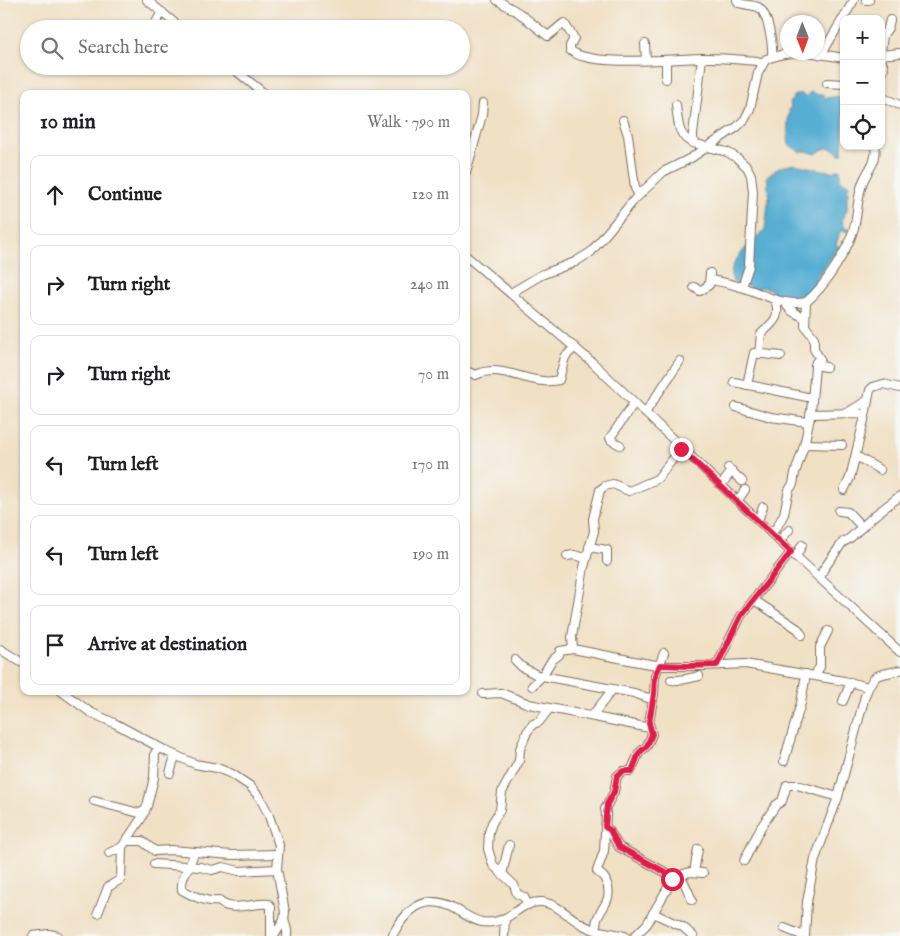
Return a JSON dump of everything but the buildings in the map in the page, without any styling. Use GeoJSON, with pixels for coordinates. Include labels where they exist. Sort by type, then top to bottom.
{"type":"FeatureCollection","features":[{"type":"Feature","properties":{"kind":"street"},"geometry":{"type":"LineString","coordinates":[[147,0],[171,20]]}},
{"type":"Feature","properties":{"kind":"street"},"geometry":{"type":"LineString","coordinates":[[497,0],[519,12],[548,36],[564,23],[574,38],[570,46],[572,52],[604,60],[702,58],[763,63]]}},
{"type":"Feature","properties":{"kind":"street"},"geometry":{"type":"LineString","coordinates":[[737,0],[744,5],[759,8],[768,22],[772,41],[772,56]]}},
{"type":"Feature","properties":{"kind":"street"},"geometry":{"type":"LineString","coordinates":[[759,8],[765,0]]}},
{"type":"Feature","properties":{"kind":"street"},"geometry":{"type":"LineString","coordinates":[[825,50],[854,0]]}},
{"type":"Feature","properties":{"kind":"street"},"geometry":{"type":"LineString","coordinates":[[157,20],[162,12]]}},
{"type":"Feature","properties":{"kind":"street"},"geometry":{"type":"LineString","coordinates":[[885,32],[890,20]]}},
{"type":"Feature","properties":{"kind":"street"},"geometry":{"type":"LineString","coordinates":[[646,44],[646,60]]}},
{"type":"Feature","properties":{"kind":"street"},"geometry":{"type":"LineString","coordinates":[[885,53],[900,53]]}},
{"type":"Feature","properties":{"kind":"street"},"geometry":{"type":"LineString","coordinates":[[511,294],[541,275],[575,262],[591,252],[639,195],[663,172],[707,147],[736,127],[745,119],[750,109],[758,73],[763,63],[772,56],[780,55]]}},
{"type":"Feature","properties":{"kind":"street"},"geometry":{"type":"LineString","coordinates":[[825,55],[840,57]]}},
{"type":"Feature","properties":{"kind":"street"},"geometry":{"type":"LineString","coordinates":[[694,143],[693,134],[702,58]]}},
{"type":"Feature","properties":{"kind":"street"},"geometry":{"type":"LineString","coordinates":[[666,60],[666,79]]}},
{"type":"Feature","properties":{"kind":"street"},"geometry":{"type":"LineString","coordinates":[[241,75],[260,90]]}},
{"type":"Feature","properties":{"kind":"street"},"geometry":{"type":"LineString","coordinates":[[828,83],[840,84]]}},
{"type":"Feature","properties":{"kind":"street"},"geometry":{"type":"LineString","coordinates":[[885,99],[900,105]]}},
{"type":"Feature","properties":{"kind":"street"},"geometry":{"type":"LineString","coordinates":[[470,158],[482,115],[483,103]]}},
{"type":"Feature","properties":{"kind":"street"},"geometry":{"type":"LineString","coordinates":[[676,105],[679,126],[686,140],[727,152],[737,158],[747,167],[753,181],[749,266],[742,287]]}},
{"type":"Feature","properties":{"kind":"street"},"geometry":{"type":"LineString","coordinates":[[623,120],[628,135],[635,188],[639,195]]}},
{"type":"Feature","properties":{"kind":"street"},"geometry":{"type":"LineString","coordinates":[[694,287],[700,291],[709,285],[710,276],[786,303],[806,302],[814,296],[849,242],[863,182],[876,155],[875,150]]}},
{"type":"Feature","properties":{"kind":"street"},"geometry":{"type":"LineString","coordinates":[[470,259],[574,346],[779,541],[900,652]]}},
{"type":"Feature","properties":{"kind":"street"},"geometry":{"type":"LineString","coordinates":[[759,354],[761,334],[771,325],[777,313],[775,300]]}},
{"type":"Feature","properties":{"kind":"street"},"geometry":{"type":"LineString","coordinates":[[771,533],[777,527],[784,514],[789,490],[793,484],[805,444],[815,365],[820,359],[814,349],[814,338],[806,329],[806,302]]}},
{"type":"Feature","properties":{"kind":"street"},"geometry":{"type":"LineString","coordinates":[[786,303],[793,312],[805,318]]}},
{"type":"Feature","properties":{"kind":"street"},"geometry":{"type":"LineString","coordinates":[[470,373],[476,375],[485,370],[494,370],[544,382],[559,380],[566,357],[574,346]]}},
{"type":"Feature","properties":{"kind":"street"},"geometry":{"type":"LineString","coordinates":[[747,385],[754,353],[781,356]]}},
{"type":"Feature","properties":{"kind":"street"},"geometry":{"type":"LineString","coordinates":[[645,413],[680,361]]}},
{"type":"Feature","properties":{"kind":"street"},"geometry":{"type":"LineString","coordinates":[[815,365],[826,367]]}},
{"type":"Feature","properties":{"kind":"street"},"geometry":{"type":"LineString","coordinates":[[734,382],[812,398]]}},
{"type":"Feature","properties":{"kind":"street"},"geometry":{"type":"LineString","coordinates":[[844,490],[850,478],[868,400],[873,387],[878,384],[900,388]]}},
{"type":"Feature","properties":{"kind":"street"},"geometry":{"type":"LineString","coordinates":[[846,414],[868,400]]}},
{"type":"Feature","properties":{"kind":"street"},"geometry":{"type":"LineString","coordinates":[[620,445],[610,440],[610,438],[634,403]]}},
{"type":"Feature","properties":{"kind":"street"},"geometry":{"type":"LineString","coordinates":[[736,407],[770,417],[809,418],[858,413],[865,416]]}},
{"type":"Feature","properties":{"kind":"street"},"geometry":{"type":"LineString","coordinates":[[805,444],[842,445]]}},
{"type":"Feature","properties":{"kind":"street"},"geometry":{"type":"LineString","coordinates":[[573,649],[573,632],[586,558],[594,532],[594,519],[602,488],[612,484],[629,491],[654,481],[667,468],[681,449]]}},
{"type":"Feature","properties":{"kind":"street"},"geometry":{"type":"LineString","coordinates":[[856,456],[880,470]]}},
{"type":"Feature","properties":{"kind":"street"},"geometry":{"type":"LineString","coordinates":[[721,486],[730,469],[742,481]]}},
{"type":"Feature","properties":{"kind":"street"},"geometry":{"type":"LineString","coordinates":[[738,500],[745,490]]}},
{"type":"Feature","properties":{"kind":"street"},"geometry":{"type":"LineString","coordinates":[[820,579],[823,570],[843,542],[900,496]]}},
{"type":"Feature","properties":{"kind":"street"},"geometry":{"type":"LineString","coordinates":[[758,520],[763,507]]}},
{"type":"Feature","properties":{"kind":"street"},"geometry":{"type":"LineString","coordinates":[[838,511],[848,512],[862,527]]}},
{"type":"Feature","properties":{"kind":"street"},"geometry":{"type":"LineString","coordinates":[[779,541],[789,530]]}},
{"type":"Feature","properties":{"kind":"street"},"geometry":{"type":"LineString","coordinates":[[717,665],[741,616],[793,554],[802,546]]}},
{"type":"Feature","properties":{"kind":"street"},"geometry":{"type":"LineString","coordinates":[[588,547],[607,550],[607,561]]}},
{"type":"Feature","properties":{"kind":"street"},"geometry":{"type":"LineString","coordinates":[[567,556],[574,555],[586,558]]}},
{"type":"Feature","properties":{"kind":"street"},"geometry":{"type":"LineString","coordinates":[[754,600],[798,629],[802,635]]}},
{"type":"Feature","properties":{"kind":"street"},"geometry":{"type":"LineString","coordinates":[[818,676],[820,647],[828,631]]}},
{"type":"Feature","properties":{"kind":"street"},"geometry":{"type":"LineString","coordinates":[[0,649],[20,662]]}},
{"type":"Feature","properties":{"kind":"street"},"geometry":{"type":"LineString","coordinates":[[532,686],[542,676],[560,651],[573,649],[644,664],[674,666],[745,664],[851,682],[868,687]]}},
{"type":"Feature","properties":{"kind":"street"},"geometry":{"type":"LineString","coordinates":[[597,931],[595,926],[596,916],[607,904],[608,895],[605,880],[597,871],[604,851],[605,809],[614,792],[617,776],[623,771],[632,771],[639,753],[647,746],[652,734],[649,723],[655,676],[664,653]]}},
{"type":"Feature","properties":{"kind":"street"},"geometry":{"type":"LineString","coordinates":[[515,660],[530,672],[542,676],[648,698],[653,697]]}},
{"type":"Feature","properties":{"kind":"street"},"geometry":{"type":"LineString","coordinates":[[674,666],[678,681],[699,676]]}},
{"type":"Feature","properties":{"kind":"street"},"geometry":{"type":"LineString","coordinates":[[784,928],[804,936],[807,902],[815,859],[838,797],[868,687],[875,676],[900,670]]}},
{"type":"Feature","properties":{"kind":"street"},"geometry":{"type":"LineString","coordinates":[[784,761],[806,674]]}},
{"type":"Feature","properties":{"kind":"street"},"geometry":{"type":"LineString","coordinates":[[843,701],[851,682]]}},
{"type":"Feature","properties":{"kind":"street"},"geometry":{"type":"LineString","coordinates":[[592,716],[612,690]]}},
{"type":"Feature","properties":{"kind":"street"},"geometry":{"type":"LineString","coordinates":[[484,694],[501,693],[529,704],[549,709],[650,728]]}},
{"type":"Feature","properties":{"kind":"street"},"geometry":{"type":"LineString","coordinates":[[67,695],[90,712],[175,756],[195,764],[217,768],[232,774],[250,786],[265,807],[278,845],[277,869],[284,920],[289,935]]}},
{"type":"Feature","properties":{"kind":"street"},"geometry":{"type":"LineString","coordinates":[[528,905],[524,898],[517,894],[516,887],[493,865],[488,850],[489,832],[500,810],[502,792],[519,761],[520,749],[528,732],[533,724],[539,722],[549,709]]}},
{"type":"Feature","properties":{"kind":"street"},"geometry":{"type":"LineString","coordinates":[[98,913],[108,888],[121,879],[125,844],[145,811],[152,789],[155,753],[160,748]]}},
{"type":"Feature","properties":{"kind":"street"},"geometry":{"type":"LineString","coordinates":[[170,773],[175,756]]}},
{"type":"Feature","properties":{"kind":"street"},"geometry":{"type":"LineString","coordinates":[[229,764],[232,774]]}},
{"type":"Feature","properties":{"kind":"street"},"geometry":{"type":"LineString","coordinates":[[744,862],[761,827],[776,805],[782,801],[787,785],[838,797]]}},
{"type":"Feature","properties":{"kind":"street"},"geometry":{"type":"LineString","coordinates":[[265,807],[270,800]]}},
{"type":"Feature","properties":{"kind":"street"},"geometry":{"type":"LineString","coordinates":[[94,802],[139,813],[145,811]]}},
{"type":"Feature","properties":{"kind":"street"},"geometry":{"type":"LineString","coordinates":[[605,827],[610,830],[619,847],[684,882],[692,900]]}},
{"type":"Feature","properties":{"kind":"street"},"geometry":{"type":"LineString","coordinates":[[109,854],[125,844],[142,842],[155,851],[171,850],[232,855],[278,854]]}},
{"type":"Feature","properties":{"kind":"street"},"geometry":{"type":"LineString","coordinates":[[502,874],[509,845]]}},
{"type":"Feature","properties":{"kind":"street"},"geometry":{"type":"LineString","coordinates":[[694,872],[698,849]]}},
{"type":"Feature","properties":{"kind":"street"},"geometry":{"type":"LineString","coordinates":[[194,852],[190,866],[182,880],[182,890],[203,900],[219,901],[222,904],[228,905],[236,906],[261,902],[269,904],[271,907],[273,936]]}},
{"type":"Feature","properties":{"kind":"street"},"geometry":{"type":"LineString","coordinates":[[154,864],[190,866],[212,870],[223,868],[239,871],[277,869]]}},
{"type":"Feature","properties":{"kind":"street"},"geometry":{"type":"LineString","coordinates":[[635,936],[647,924],[676,876],[694,872],[703,873]]}},
{"type":"Feature","properties":{"kind":"street"},"geometry":{"type":"LineString","coordinates":[[392,936],[404,915],[417,906],[429,902],[442,903],[469,918],[482,922],[496,922],[532,903],[543,902],[597,931],[625,936]]}},
{"type":"Feature","properties":{"kind":"street"},"geometry":{"type":"LineString","coordinates":[[653,913],[683,927],[693,936]]}},
{"type":"Feature","properties":{"kind":"street"},"geometry":{"type":"LineString","coordinates":[[504,936],[505,918]]}},
{"type":"Feature","properties":{"kind":"street"},"geometry":{"type":"LineString","coordinates":[[273,936],[284,920]]}},
{"type":"Feature","properties":{"kind":"street"},"geometry":{"type":"LineString","coordinates":[[33,936],[49,934],[58,936]]}},
{"type":"Feature","properties":{"kind":"water"},"geometry":{"type":"Polygon","coordinates":[[[810,92],[819,95],[823,94],[825,98],[840,96],[840,150],[842,150],[842,154],[831,148],[816,154],[806,151],[799,152],[789,145],[788,124],[789,109],[791,107],[789,102],[792,101],[793,96],[801,93],[805,97],[810,92]]]}},
{"type":"Feature","properties":{"kind":"water"},"geometry":{"type":"Polygon","coordinates":[[[794,164],[832,172],[840,169],[840,180],[850,185],[847,189],[850,193],[847,194],[847,210],[842,221],[845,228],[849,229],[849,232],[840,231],[836,246],[841,246],[842,251],[836,250],[817,278],[815,289],[805,299],[796,299],[786,294],[778,294],[765,287],[756,289],[733,282],[731,275],[732,268],[739,256],[765,229],[769,195],[767,176],[780,167],[794,164]]]}},
{"type":"Feature","properties":{"kind":"route"},"geometry":{"type":"LineString","coordinates":[[672,879],[674,877],[619,847],[610,830],[605,827],[605,809],[614,792],[617,776],[623,771],[632,771],[639,753],[647,746],[652,734],[649,723],[655,676],[660,665],[717,665],[741,616],[791,552],[738,500],[681,449]]}}]}
